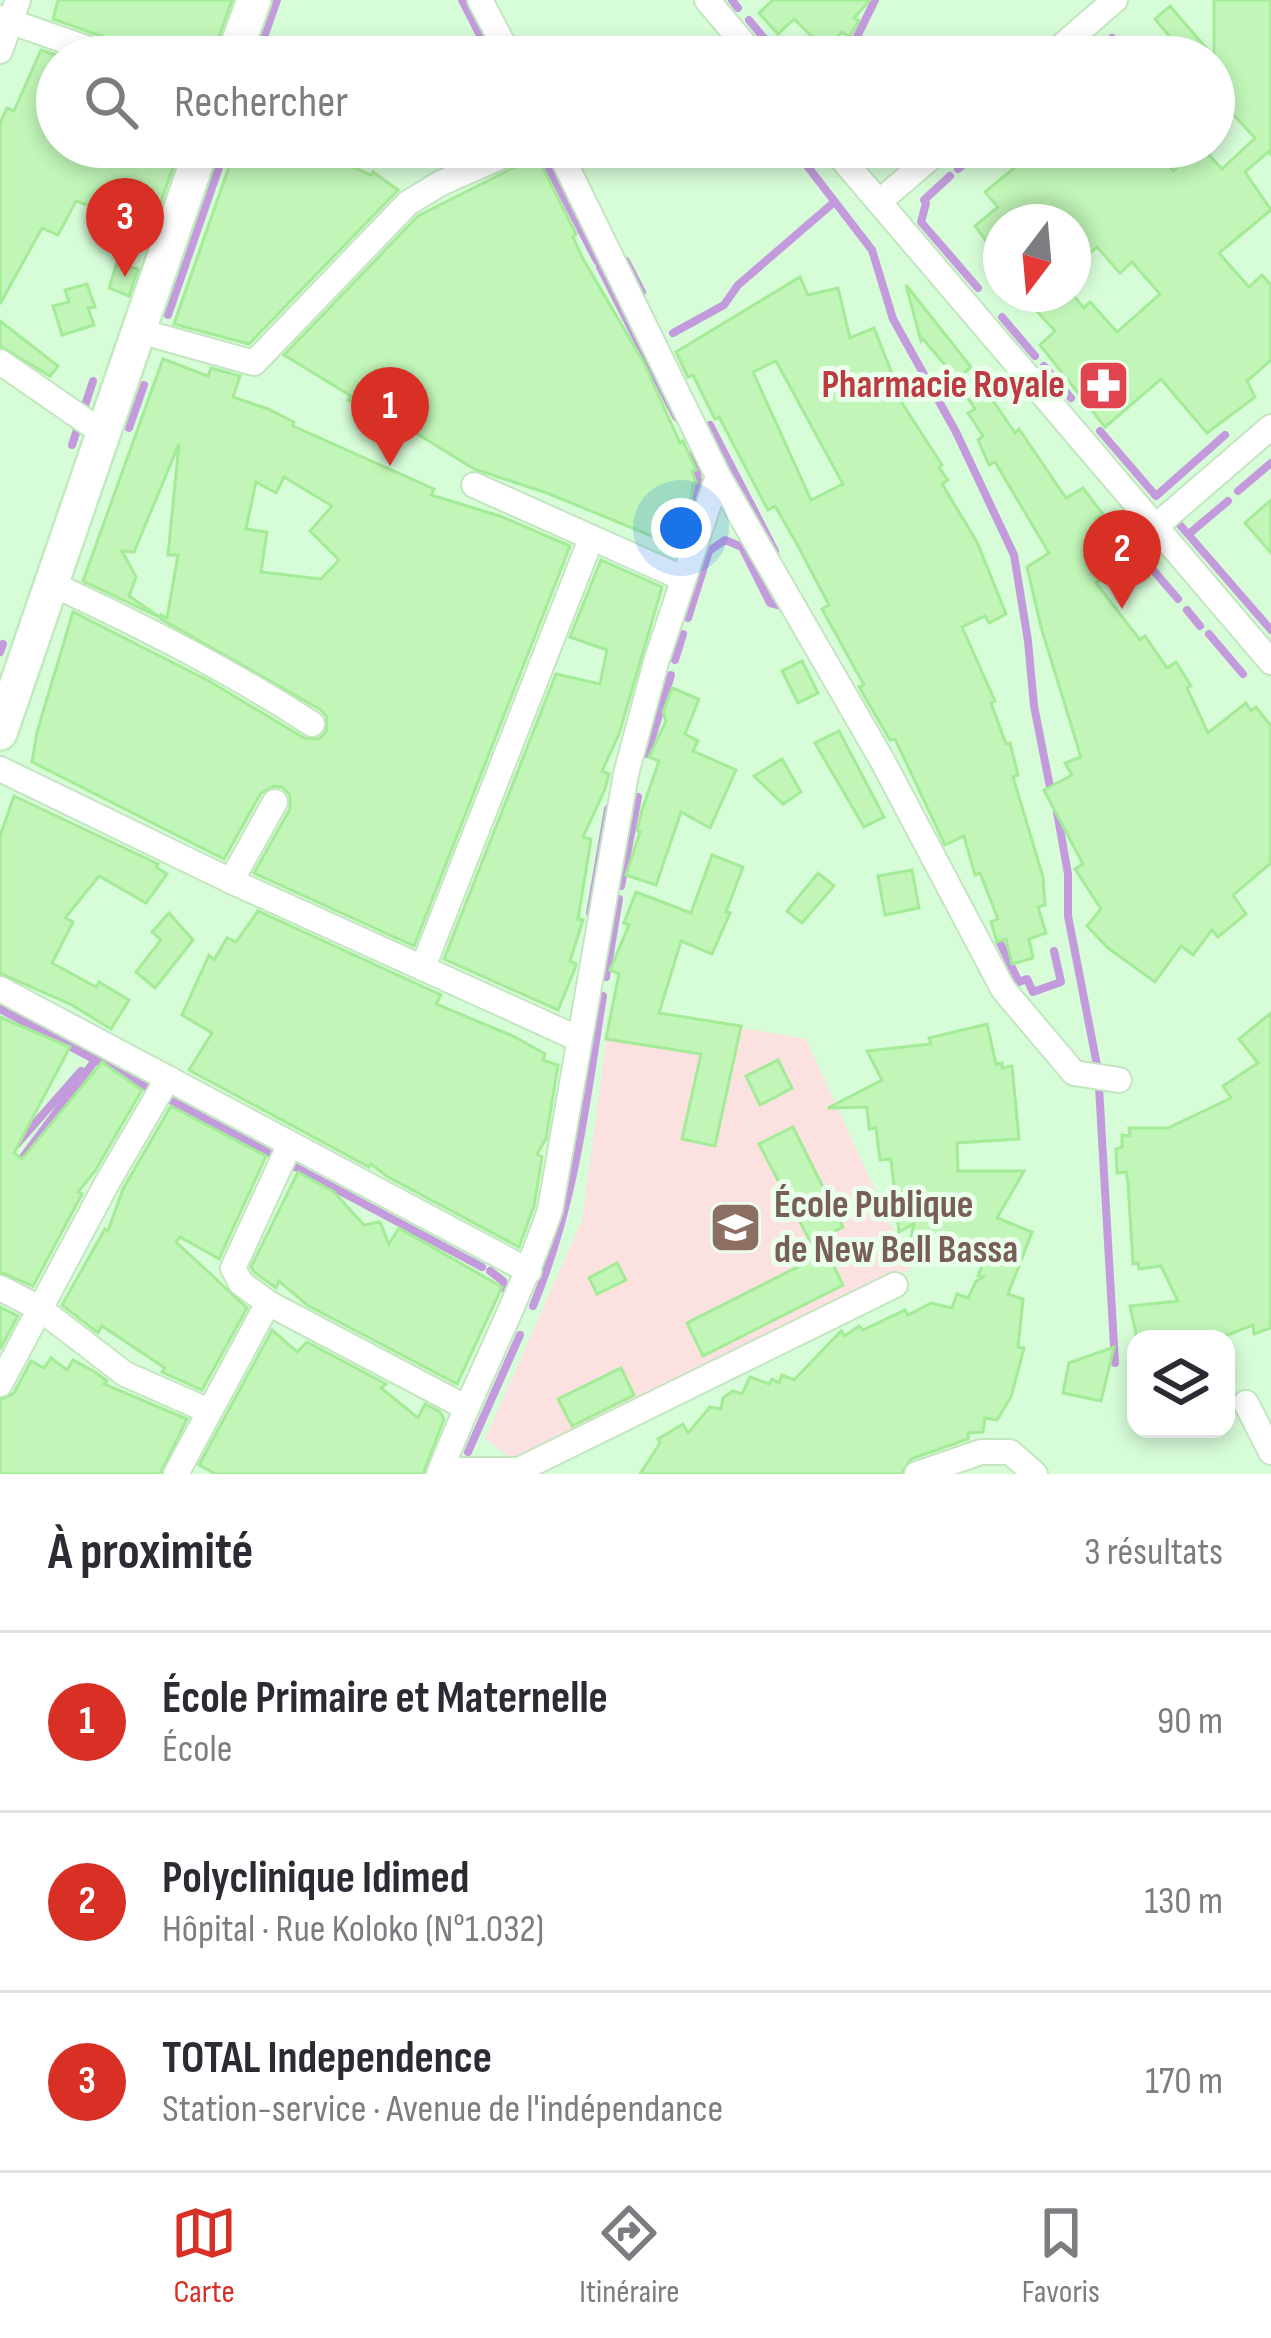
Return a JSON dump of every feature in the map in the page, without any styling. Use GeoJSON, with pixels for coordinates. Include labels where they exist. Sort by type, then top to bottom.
{"type":"FeatureCollection","features":[{"type":"Feature","properties":{"kind":"main road"},"geometry":{"type":"LineString","coordinates":[[241,36],[254,0]]}},
{"type":"Feature","properties":{"kind":"main road"},"geometry":{"type":"LineString","coordinates":[[2,722],[195,168]]}},
{"type":"Feature","properties":{"kind":"street"},"geometry":{"type":"LineString","coordinates":[[480,0],[499,36]]}},
{"type":"Feature","properties":{"kind":"street"},"geometry":{"type":"LineString","coordinates":[[707,0],[737,36]]}},
{"type":"Feature","properties":{"kind":"street"},"geometry":{"type":"LineString","coordinates":[[1073,36],[1115,0]]}},
{"type":"Feature","properties":{"kind":"street"},"geometry":{"type":"LineString","coordinates":[[0,51],[10,13],[63,36]]}},
{"type":"Feature","properties":{"kind":"street"},"geometry":{"type":"LineString","coordinates":[[139,331],[254,363],[407,203],[475,168]]}},
{"type":"Feature","properties":{"kind":"street"},"geometry":{"type":"LineString","coordinates":[[567,168],[718,476],[882,760],[1003,989],[1074,1073],[1119,1080]]}},
{"type":"Feature","properties":{"kind":"street"},"geometry":{"type":"LineString","coordinates":[[850,168],[1271,662]]}},
{"type":"Feature","properties":{"kind":"street"},"geometry":{"type":"LineString","coordinates":[[879,202],[919,168]]}},
{"type":"Feature","properties":{"kind":"street"},"geometry":{"type":"LineString","coordinates":[[0,362],[103,433]]}},
{"type":"Feature","properties":{"kind":"street"},"geometry":{"type":"LineString","coordinates":[[1155,527],[1271,427]]}},
{"type":"Feature","properties":{"kind":"street"},"geometry":{"type":"LineString","coordinates":[[718,476],[682,578],[626,774],[561,1164],[529,1271],[440,1472],[519,1470],[895,1286]]}},
{"type":"Feature","properties":{"kind":"street"},"geometry":{"type":"LineString","coordinates":[[474,485],[682,578]]}},
{"type":"Feature","properties":{"kind":"street"},"geometry":{"type":"LineString","coordinates":[[423,968],[591,539]]}},
{"type":"Feature","properties":{"kind":"street"},"geometry":{"type":"LineString","coordinates":[[52,584],[193,652],[312,724]]}},
{"type":"Feature","properties":{"kind":"street"},"geometry":{"type":"LineString","coordinates":[[0,769],[579,1040]]}},
{"type":"Feature","properties":{"kind":"street"},"geometry":{"type":"LineString","coordinates":[[231,881],[274,802]]}},
{"type":"Feature","properties":{"kind":"street"},"geometry":{"type":"LineString","coordinates":[[0,989],[529,1271]]}},
{"type":"Feature","properties":{"kind":"street"},"geometry":{"type":"LineString","coordinates":[[0,1384],[168,1078]]}},
{"type":"Feature","properties":{"kind":"street"},"geometry":{"type":"LineString","coordinates":[[290,1144],[233,1268],[241,1283],[268,1303],[465,1407]]}},
{"type":"Feature","properties":{"kind":"street"},"geometry":{"type":"LineString","coordinates":[[0,1288],[39,1308],[125,1375],[209,1411]]}},
{"type":"Feature","properties":{"kind":"street"},"geometry":{"type":"LineString","coordinates":[[186,1470],[209,1411],[268,1303]]}},
{"type":"Feature","properties":{"kind":"street"},"geometry":{"type":"LineString","coordinates":[[1246,1403],[1271,1452]]}},
{"type":"Feature","properties":{"kind":"street"},"geometry":{"type":"LineString","coordinates":[[917,1474],[981,1452],[1010,1453],[1036,1474]]}},
{"type":"Feature","properties":{"kind":"shaded area"},"geometry":{"type":"Polygon","coordinates":[[[0,0],[1271,0],[1271,1474],[0,1474],[0,0]]]}},
{"type":"Feature","properties":{"kind":"shaded area","name":"École Publique de New Bell Bassa"},"geometry":{"type":"Polygon","coordinates":[[[611,1005],[806,1039],[911,1269],[522,1466],[485,1439],[582,1220],[611,1005]]]}},
{"type":"Feature","properties":{"kind":"building"},"geometry":{"type":"Polygon","coordinates":[[[58,0],[232,0],[219,36],[101,36],[53,19],[58,0]]]}},
{"type":"Feature","properties":{"kind":"building"},"geometry":{"type":"Polygon","coordinates":[[[773,0],[870,0],[854,18],[859,21],[850,36],[842,32],[812,36],[794,19],[778,34],[759,13],[773,0]]]}},
{"type":"Feature","properties":{"kind":"building"},"geometry":{"type":"Polygon","coordinates":[[[1214,0],[1271,0],[1271,155],[1268,152],[1245,172],[1271,210],[1219,253],[1249,287],[1262,275],[1271,285],[1271,360],[1247,381],[1255,397],[1207,433],[1161,379],[1105,427],[1040,345],[1055,331],[1038,312],[1091,312],[1091,303],[1117,332],[1160,294],[1132,262],[1120,273],[1097,247],[1091,252],[1091,204],[995,204],[985,192],[1014,168],[1235,168],[1235,157],[1255,138],[1235,117],[1235,36],[1214,36],[1214,0]]]}},
{"type":"Feature","properties":{"kind":"building"},"geometry":{"type":"Polygon","coordinates":[[[1170,6],[1196,36],[1169,36],[1155,19],[1170,6]]]}},
{"type":"Feature","properties":{"kind":"building"},"geometry":{"type":"Polygon","coordinates":[[[36,61],[36,168],[173,168],[152,227],[76,201],[58,235],[42,228],[0,304],[0,123],[7,108],[14,111],[36,61]]]}},
{"type":"Feature","properties":{"kind":"building"},"geometry":{"type":"Polygon","coordinates":[[[229,168],[356,168],[373,172],[398,190],[249,344],[174,324],[229,168]]]}},
{"type":"Feature","properties":{"kind":"building"},"geometry":{"type":"Polygon","coordinates":[[[513,168],[543,168],[576,234],[573,237],[583,259],[643,361],[696,470],[692,471],[696,483],[691,504],[679,511],[664,541],[474,469],[369,404],[366,410],[348,400],[351,396],[284,355],[418,216],[513,168]]]}},
{"type":"Feature","properties":{"kind":"building"},"geometry":{"type":"Polygon","coordinates":[[[117,263],[138,269],[129,296],[109,288],[117,263]]]}},
{"type":"Feature","properties":{"kind":"building"},"geometry":{"type":"Polygon","coordinates":[[[800,277],[808,295],[838,288],[850,338],[874,328],[896,384],[891,386],[942,465],[939,468],[948,480],[942,484],[977,542],[1006,614],[989,623],[985,616],[962,627],[995,701],[991,703],[1006,744],[1010,743],[1018,775],[1013,777],[1043,877],[1045,905],[1038,907],[1046,933],[1029,939],[1033,958],[1012,964],[1006,939],[997,942],[991,922],[998,919],[980,873],[975,875],[964,836],[945,845],[895,739],[890,740],[859,687],[864,685],[822,609],[829,605],[797,544],[775,506],[768,510],[719,417],[715,419],[676,352],[800,277]],[[776,361],[753,372],[811,500],[843,484],[776,361]]]}},
{"type":"Feature","properties":{"kind":"building"},"geometry":{"type":"Polygon","coordinates":[[[87,284],[95,307],[88,308],[94,325],[62,335],[53,306],[69,302],[65,290],[87,284]]]}},
{"type":"Feature","properties":{"kind":"building"},"geometry":{"type":"Polygon","coordinates":[[[906,285],[971,367],[957,379],[921,341],[906,285]]]}},
{"type":"Feature","properties":{"kind":"building"},"geometry":{"type":"Polygon","coordinates":[[[0,321],[58,366],[50,376],[0,346],[0,321]]]}},
{"type":"Feature","properties":{"kind":"building"},"geometry":{"type":"Polygon","coordinates":[[[163,359],[208,376],[211,368],[240,376],[233,397],[268,409],[294,422],[293,426],[434,489],[431,495],[500,516],[570,546],[414,946],[254,873],[290,809],[290,795],[282,787],[261,793],[224,859],[32,762],[73,612],[209,681],[304,738],[319,739],[326,732],[327,717],[321,710],[161,619],[83,581],[163,359]],[[179,444],[134,552],[122,551],[136,577],[129,596],[167,618],[178,555],[168,555],[179,444]],[[284,477],[276,493],[256,482],[246,529],[267,532],[261,572],[321,579],[339,560],[310,531],[332,506],[284,477]]]}},
{"type":"Feature","properties":{"kind":"building"},"geometry":{"type":"Polygon","coordinates":[[[976,376],[1066,498],[1083,488],[1103,514],[1096,519],[1128,557],[1096,583],[1140,640],[1145,636],[1167,668],[1176,662],[1191,686],[1187,688],[1208,733],[1246,703],[1251,711],[1256,707],[1271,726],[1271,863],[1233,895],[1246,914],[1218,937],[1212,930],[1193,955],[1181,946],[1155,982],[1108,948],[1087,926],[1101,909],[1075,869],[1083,864],[1044,790],[1072,775],[1065,763],[1081,757],[1027,567],[1049,553],[995,462],[989,465],[978,440],[983,436],[968,413],[975,409],[961,388],[976,376]]]}},
{"type":"Feature","properties":{"kind":"building"},"geometry":{"type":"Polygon","coordinates":[[[1271,500],[1271,553],[1245,523],[1271,500]]]}},
{"type":"Feature","properties":{"kind":"building"},"geometry":{"type":"Polygon","coordinates":[[[601,560],[662,587],[619,734],[602,771],[609,774],[605,789],[583,837],[591,839],[578,919],[583,920],[570,961],[575,968],[558,1010],[444,959],[556,674],[600,684],[607,650],[570,637],[601,560]]]}},
{"type":"Feature","properties":{"kind":"building"},"geometry":{"type":"Polygon","coordinates":[[[802,661],[818,693],[798,703],[782,671],[802,661]]]}},
{"type":"Feature","properties":{"kind":"building"},"geometry":{"type":"Polygon","coordinates":[[[672,688],[699,699],[685,734],[698,741],[693,751],[736,770],[710,828],[681,812],[656,885],[626,875],[659,761],[649,757],[666,721],[663,712],[672,688]]]}},
{"type":"Feature","properties":{"kind":"building"},"geometry":{"type":"Polygon","coordinates":[[[839,731],[884,817],[864,827],[815,743],[839,731]]]}},
{"type":"Feature","properties":{"kind":"building"},"geometry":{"type":"Polygon","coordinates":[[[782,759],[801,792],[783,804],[754,776],[782,759]]]}},
{"type":"Feature","properties":{"kind":"building"},"geometry":{"type":"Polygon","coordinates":[[[14,796],[158,864],[167,874],[146,903],[99,876],[65,918],[73,922],[52,963],[129,1000],[111,1029],[72,1005],[0,973],[0,836],[14,796]]]}},
{"type":"Feature","properties":{"kind":"building"},"geometry":{"type":"Polygon","coordinates":[[[712,855],[743,867],[726,912],[730,913],[712,954],[681,941],[659,1013],[741,1026],[715,1146],[682,1139],[701,1054],[606,1039],[619,974],[610,970],[629,925],[624,923],[636,892],[691,913],[712,855]]]}},
{"type":"Feature","properties":{"kind":"building"},"geometry":{"type":"Polygon","coordinates":[[[912,870],[919,908],[885,915],[878,876],[912,870]]]}},
{"type":"Feature","properties":{"kind":"building"},"geometry":{"type":"Polygon","coordinates":[[[818,873],[834,886],[802,923],[787,911],[818,873]]]}},
{"type":"Feature","properties":{"kind":"building"},"geometry":{"type":"Polygon","coordinates":[[[258,911],[441,995],[436,1004],[515,1037],[545,1054],[543,1060],[558,1065],[546,1139],[537,1154],[542,1157],[534,1206],[519,1247],[189,1070],[212,1033],[182,1015],[209,955],[214,960],[227,938],[236,942],[258,911]]]}},
{"type":"Feature","properties":{"kind":"building"},"geometry":{"type":"Polygon","coordinates":[[[169,913],[193,940],[155,988],[136,972],[161,940],[152,932],[169,913]]]}},
{"type":"Feature","properties":{"kind":"building"},"geometry":{"type":"Polygon","coordinates":[[[1271,1013],[1271,1328],[1254,1334],[1253,1325],[1235,1332],[1135,1330],[1130,1306],[1178,1301],[1161,1266],[1139,1269],[1138,1263],[1133,1264],[1128,1183],[1126,1172],[1117,1173],[1116,1149],[1122,1147],[1122,1135],[1130,1136],[1129,1128],[1168,1128],[1231,1098],[1223,1086],[1258,1063],[1239,1039],[1271,1013]]]}},
{"type":"Feature","properties":{"kind":"building"},"geometry":{"type":"Polygon","coordinates":[[[0,1017],[70,1047],[14,1153],[22,1159],[102,1062],[142,1090],[78,1192],[82,1194],[33,1286],[0,1272],[0,1017]]]}},
{"type":"Feature","properties":{"kind":"building"},"geometry":{"type":"Polygon","coordinates":[[[987,1024],[996,1064],[1012,1066],[1019,1139],[957,1143],[958,1171],[1024,1171],[997,1218],[1032,1232],[1008,1294],[1023,1299],[1018,1347],[1024,1348],[1011,1397],[997,1420],[985,1418],[983,1432],[968,1433],[968,1439],[911,1459],[901,1474],[640,1474],[660,1443],[658,1439],[683,1424],[688,1433],[710,1407],[721,1409],[723,1398],[733,1391],[742,1394],[750,1377],[769,1384],[772,1379],[779,1383],[782,1375],[794,1380],[841,1331],[845,1336],[859,1326],[863,1330],[931,1303],[952,1308],[957,1294],[968,1298],[983,1277],[978,1276],[983,1263],[943,1250],[940,1264],[907,1253],[914,1224],[899,1232],[891,1159],[880,1160],[876,1128],[869,1129],[867,1107],[828,1108],[882,1080],[867,1051],[931,1044],[929,1038],[987,1024]]]}},
{"type":"Feature","properties":{"kind":"building"},"geometry":{"type":"Polygon","coordinates":[[[778,1060],[792,1088],[760,1105],[746,1076],[778,1060]]]}},
{"type":"Feature","properties":{"kind":"building"},"geometry":{"type":"Polygon","coordinates":[[[171,1106],[266,1156],[219,1259],[180,1237],[176,1242],[247,1308],[202,1390],[162,1372],[165,1368],[102,1326],[98,1333],[62,1305],[105,1229],[108,1231],[123,1189],[171,1106]]]}},
{"type":"Feature","properties":{"kind":"building"},"geometry":{"type":"Polygon","coordinates":[[[793,1127],[843,1227],[811,1243],[759,1144],[793,1127]]]}},
{"type":"Feature","properties":{"kind":"building"},"geometry":{"type":"Polygon","coordinates":[[[298,1172],[334,1192],[364,1225],[380,1222],[389,1244],[399,1228],[502,1287],[457,1384],[307,1305],[279,1281],[276,1288],[254,1272],[251,1267],[298,1172]]]}},
{"type":"Feature","properties":{"kind":"building"},"geometry":{"type":"Polygon","coordinates":[[[827,1252],[843,1285],[703,1356],[687,1323],[827,1252]]]}},
{"type":"Feature","properties":{"kind":"building"},"geometry":{"type":"Polygon","coordinates":[[[617,1263],[626,1280],[597,1294],[589,1278],[617,1263]]]}},
{"type":"Feature","properties":{"kind":"building"},"geometry":{"type":"Polygon","coordinates":[[[0,1307],[18,1316],[0,1349],[0,1307]]]}},
{"type":"Feature","properties":{"kind":"building"},"geometry":{"type":"Polygon","coordinates":[[[272,1330],[297,1352],[307,1342],[386,1384],[381,1388],[418,1418],[425,1404],[440,1412],[444,1419],[423,1474],[216,1474],[199,1465],[272,1330]]]}},
{"type":"Feature","properties":{"kind":"building"},"geometry":{"type":"Polygon","coordinates":[[[1114,1347],[1101,1401],[1063,1393],[1069,1363],[1114,1347]]]}},
{"type":"Feature","properties":{"kind":"building"},"geometry":{"type":"Polygon","coordinates":[[[51,1358],[67,1370],[73,1360],[107,1381],[104,1384],[187,1419],[160,1474],[0,1474],[0,1400],[14,1393],[31,1361],[44,1368],[51,1358]]]}},
{"type":"Feature","properties":{"kind":"building"},"geometry":{"type":"Polygon","coordinates":[[[621,1368],[634,1395],[572,1426],[558,1399],[621,1368]]]}},
{"type":"Feature","properties":{"kind":"waterway"},"geometry":{"type":"LineString","coordinates":[[264,36],[277,0]]}},
{"type":"Feature","properties":{"kind":"waterway"},"geometry":{"type":"LineString","coordinates":[[462,0],[480,36]]}},
{"type":"Feature","properties":{"kind":"waterway"},"geometry":{"type":"LineString","coordinates":[[732,0],[738,8]]}},
{"type":"Feature","properties":{"kind":"waterway"},"geometry":{"type":"LineString","coordinates":[[857,36],[875,0]]}},
{"type":"Feature","properties":{"kind":"waterway"},"geometry":{"type":"LineString","coordinates":[[749,20],[762,36]]}},
{"type":"Feature","properties":{"kind":"waterway"},"geometry":{"type":"LineString","coordinates":[[168,315],[219,168]]}},
{"type":"Feature","properties":{"kind":"waterway"},"geometry":{"type":"LineString","coordinates":[[549,168],[597,261]]}},
{"type":"Feature","properties":{"kind":"waterway"},"geometry":{"type":"LineString","coordinates":[[809,168],[872,250],[893,319],[956,432],[1014,555],[1051,792]]}},
{"type":"Feature","properties":{"kind":"waterway"},"geometry":{"type":"LineString","coordinates":[[950,176],[924,200],[921,222],[978,288]]}},
{"type":"Feature","properties":{"kind":"waterway"},"geometry":{"type":"LineString","coordinates":[[673,333],[724,305],[738,285],[832,204]]}},
{"type":"Feature","properties":{"kind":"waterway"},"geometry":{"type":"LineString","coordinates":[[626,261],[642,292]]}},
{"type":"Feature","properties":{"kind":"waterway"},"geometry":{"type":"LineString","coordinates":[[600,267],[676,417]]}},
{"type":"Feature","properties":{"kind":"waterway"},"geometry":{"type":"LineString","coordinates":[[1002,317],[1035,356]]}},
{"type":"Feature","properties":{"kind":"waterway"},"geometry":{"type":"LineString","coordinates":[[1044,366],[1071,398]]}},
{"type":"Feature","properties":{"kind":"waterway"},"geometry":{"type":"LineString","coordinates":[[72,445],[93,381]]}},
{"type":"Feature","properties":{"kind":"waterway"},"geometry":{"type":"LineString","coordinates":[[129,428],[144,385]]}},
{"type":"Feature","properties":{"kind":"waterway"},"geometry":{"type":"LineString","coordinates":[[710,425],[775,551]]}},
{"type":"Feature","properties":{"kind":"waterway"},"geometry":{"type":"LineString","coordinates":[[1100,431],[1156,496],[1225,435]]}},
{"type":"Feature","properties":{"kind":"waterway"},"geometry":{"type":"LineString","coordinates":[[683,542],[699,488],[694,452]]}},
{"type":"Feature","properties":{"kind":"waterway"},"geometry":{"type":"LineString","coordinates":[[1238,491],[1271,463]]}},
{"type":"Feature","properties":{"kind":"waterway"},"geometry":{"type":"LineString","coordinates":[[1190,533],[1228,501]]}},
{"type":"Feature","properties":{"kind":"waterway"},"geometry":{"type":"LineString","coordinates":[[1180,525],[1271,630]]}},
{"type":"Feature","properties":{"kind":"waterway"},"geometry":{"type":"LineString","coordinates":[[688,618],[709,551],[725,540],[742,547],[770,603],[786,607]]}},
{"type":"Feature","properties":{"kind":"waterway"},"geometry":{"type":"LineString","coordinates":[[1148,564],[1178,599]]}},
{"type":"Feature","properties":{"kind":"waterway"},"geometry":{"type":"LineString","coordinates":[[1187,610],[1200,626]]}},
{"type":"Feature","properties":{"kind":"waterway"},"geometry":{"type":"LineString","coordinates":[[675,660],[683,634]]}},
{"type":"Feature","properties":{"kind":"waterway"},"geometry":{"type":"LineString","coordinates":[[1209,634],[1243,674]]}},
{"type":"Feature","properties":{"kind":"waterway"},"geometry":{"type":"LineString","coordinates":[[0,652],[3,644]]}},
{"type":"Feature","properties":{"kind":"waterway"},"geometry":{"type":"LineString","coordinates":[[647,754],[671,675]]}},
{"type":"Feature","properties":{"kind":"waterway"},"geometry":{"type":"LineString","coordinates":[[621,886],[638,797]]}},
{"type":"Feature","properties":{"kind":"waterway"},"geometry":{"type":"LineString","coordinates":[[590,913],[608,809]]}},
{"type":"Feature","properties":{"kind":"waterway"},"geometry":{"type":"LineString","coordinates":[[1057,812],[1068,874],[1068,916],[1097,1065]]}},
{"type":"Feature","properties":{"kind":"waterway"},"geometry":{"type":"LineString","coordinates":[[606,977],[619,899]]}},
{"type":"Feature","properties":{"kind":"waterway"},"geometry":{"type":"LineString","coordinates":[[1000,943],[1019,982],[1027,979],[1033,992],[1061,982],[1054,951]]}},
{"type":"Feature","properties":{"kind":"waterway"},"geometry":{"type":"LineString","coordinates":[[533,1306],[569,1191],[603,996]]}},
{"type":"Feature","properties":{"kind":"waterway"},"geometry":{"type":"LineString","coordinates":[[0,1009],[482,1267]]}},
{"type":"Feature","properties":{"kind":"waterway"},"geometry":{"type":"LineString","coordinates":[[18,1164],[96,1059]]}},
{"type":"Feature","properties":{"kind":"waterway"},"geometry":{"type":"LineString","coordinates":[[16,1145],[81,1071]]}},
{"type":"Feature","properties":{"kind":"waterway"},"geometry":{"type":"LineString","coordinates":[[1099,1087],[1115,1363]]}},
{"type":"Feature","properties":{"kind":"waterway"},"geometry":{"type":"LineString","coordinates":[[490,1271],[503,1281],[508,1296]]}},
{"type":"Feature","properties":{"kind":"waterway"},"geometry":{"type":"LineString","coordinates":[[468,1452],[520,1335]]}},
{"type":"Feature","properties":{"kind":"place","name":"TOTAL Independence"},"geometry":{"type":"Point","coordinates":[125,277]}},
{"type":"Feature","properties":{"kind":"place","name":"Pharmacie Royale"},"geometry":{"type":"Point","coordinates":[1104,385]}},
{"type":"Feature","properties":{"kind":"place","name":"École Primaire et Maternelle"},"geometry":{"type":"Point","coordinates":[390,466]}},
{"type":"Feature","properties":{"kind":"place","name":"Polyclinique Idimed"},"geometry":{"type":"Point","coordinates":[1122,609]}},
{"type":"Feature","properties":{"kind":"place","name":"École Publique de New Bell Bassa"},"geometry":{"type":"Point","coordinates":[735,1227]}}]}
